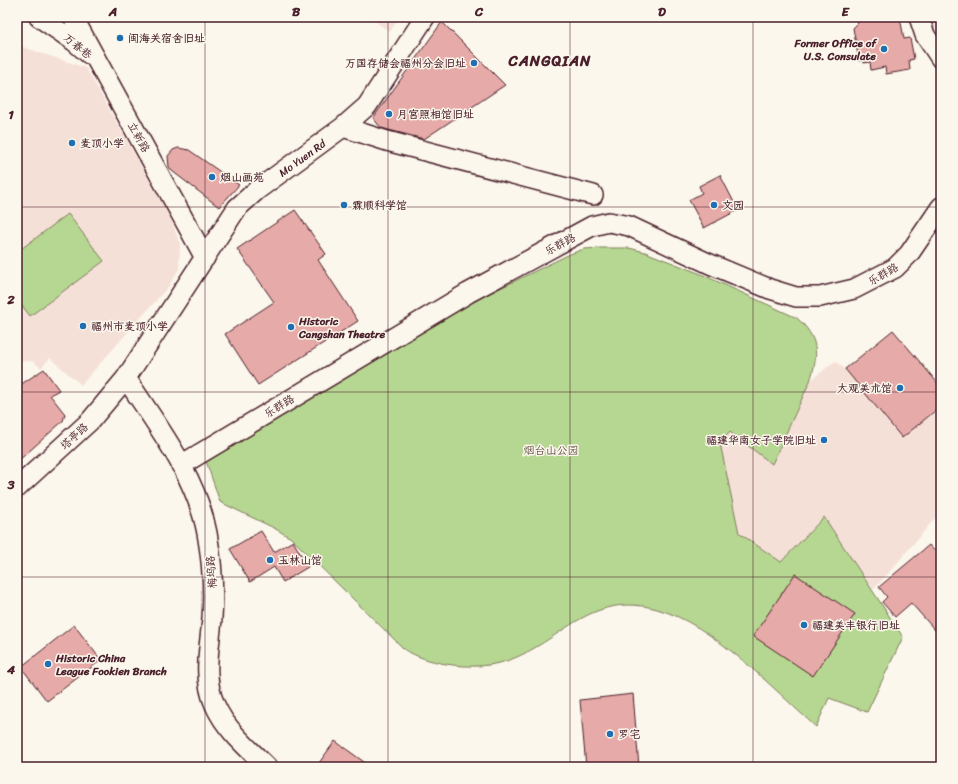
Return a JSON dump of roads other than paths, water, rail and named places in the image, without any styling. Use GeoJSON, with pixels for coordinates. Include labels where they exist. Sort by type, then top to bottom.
{"type":"FeatureCollection","features":[{"type":"Feature","properties":{"kind":"street","name":"万春巷"},"geometry":{"type":"LineString","coordinates":[[39,17],[75,42],[97,62]]}},
{"type":"Feature","properties":{"kind":"street","name":"立新路"},"geometry":{"type":"LineString","coordinates":[[73,17],[205,258]]}},
{"type":"Feature","properties":{"kind":"street","name":"Mo Yuen Rd"},"geometry":{"type":"LineString","coordinates":[[126,378],[237,208],[246,199],[343,127],[367,106],[425,17]]}},
{"type":"Feature","properties":{"kind":"street"},"geometry":{"type":"LineString","coordinates":[[919,17],[925,35],[941,59]]}},
{"type":"Feature","properties":{"kind":"street"},"geometry":{"type":"LineString","coordinates":[[343,127],[387,141],[594,195]]}},
{"type":"Feature","properties":{"kind":"street","name":"乐群路"},"geometry":{"type":"LineString","coordinates":[[181,465],[462,297],[592,226],[609,222],[629,226],[710,264],[770,289],[796,297],[814,297],[843,293],[895,268],[909,254],[941,207]]}},
{"type":"Feature","properties":{"kind":"street","name":"梅坞路"},"geometry":{"type":"LineString","coordinates":[[126,378],[181,465],[199,502],[209,546],[213,580],[212,617],[207,671],[214,704],[232,732],[267,767]]}},
{"type":"Feature","properties":{"kind":"street","name":"塔亭路"},"geometry":{"type":"LineString","coordinates":[[17,488],[90,422],[126,378]]}},
{"type":"Feature","properties":{"kind":"place","name":"闽海关宿舍旧址"},"geometry":{"type":"Point","coordinates":[120,38]}},
{"type":"Feature","properties":{"kind":"place","name":"Former Office of U.S. Consulate"},"geometry":{"type":"Point","coordinates":[884,49]}},
{"type":"Feature","properties":{"kind":"place","name":"万国存储会福州分会旧址"},"geometry":{"type":"Point","coordinates":[474,63]}},
{"type":"Feature","properties":{"kind":"place","name":"月宫照相馆旧址"},"geometry":{"type":"Point","coordinates":[389,114]}},
{"type":"Feature","properties":{"kind":"place","name":"麦顶小学"},"geometry":{"type":"Point","coordinates":[72,143]}},
{"type":"Feature","properties":{"kind":"place","name":"烟山画苑"},"geometry":{"type":"Point","coordinates":[212,177]}},
{"type":"Feature","properties":{"kind":"place","name":"霖顺科学馆"},"geometry":{"type":"Point","coordinates":[344,205]}},
{"type":"Feature","properties":{"kind":"place","name":"文园"},"geometry":{"type":"Point","coordinates":[714,205]}},
{"type":"Feature","properties":{"kind":"place","name":"福州市麦顶小学"},"geometry":{"type":"Point","coordinates":[83,326]}},
{"type":"Feature","properties":{"kind":"place","name":"Historic Cangshan Theatre"},"geometry":{"type":"Point","coordinates":[291,327]}},
{"type":"Feature","properties":{"kind":"place","name":"大观美术馆"},"geometry":{"type":"Point","coordinates":[900,388]}},
{"type":"Feature","properties":{"kind":"place","name":"福建华南女子学院旧址"},"geometry":{"type":"Point","coordinates":[824,440]}},
{"type":"Feature","properties":{"kind":"place","name":"玉林山馆"},"geometry":{"type":"Point","coordinates":[270,560]}},
{"type":"Feature","properties":{"kind":"place","name":"福建美丰银行旧址"},"geometry":{"type":"Point","coordinates":[804,625]}},
{"type":"Feature","properties":{"kind":"place","name":"Historic China League Fookien Branch"},"geometry":{"type":"Point","coordinates":[48,664]}},
{"type":"Feature","properties":{"kind":"place","name":"罗宅"},"geometry":{"type":"Point","coordinates":[610,734]}},
{"type":"Feature","properties":{"kind":"district","name":"CANGQIAN"},"geometry":{"type":"Point","coordinates":[550,61]}},
{"type":"Feature","properties":{"kind":"park label","name":"烟台山公园"},"geometry":{"type":"Point","coordinates":[551,450]}}]}
